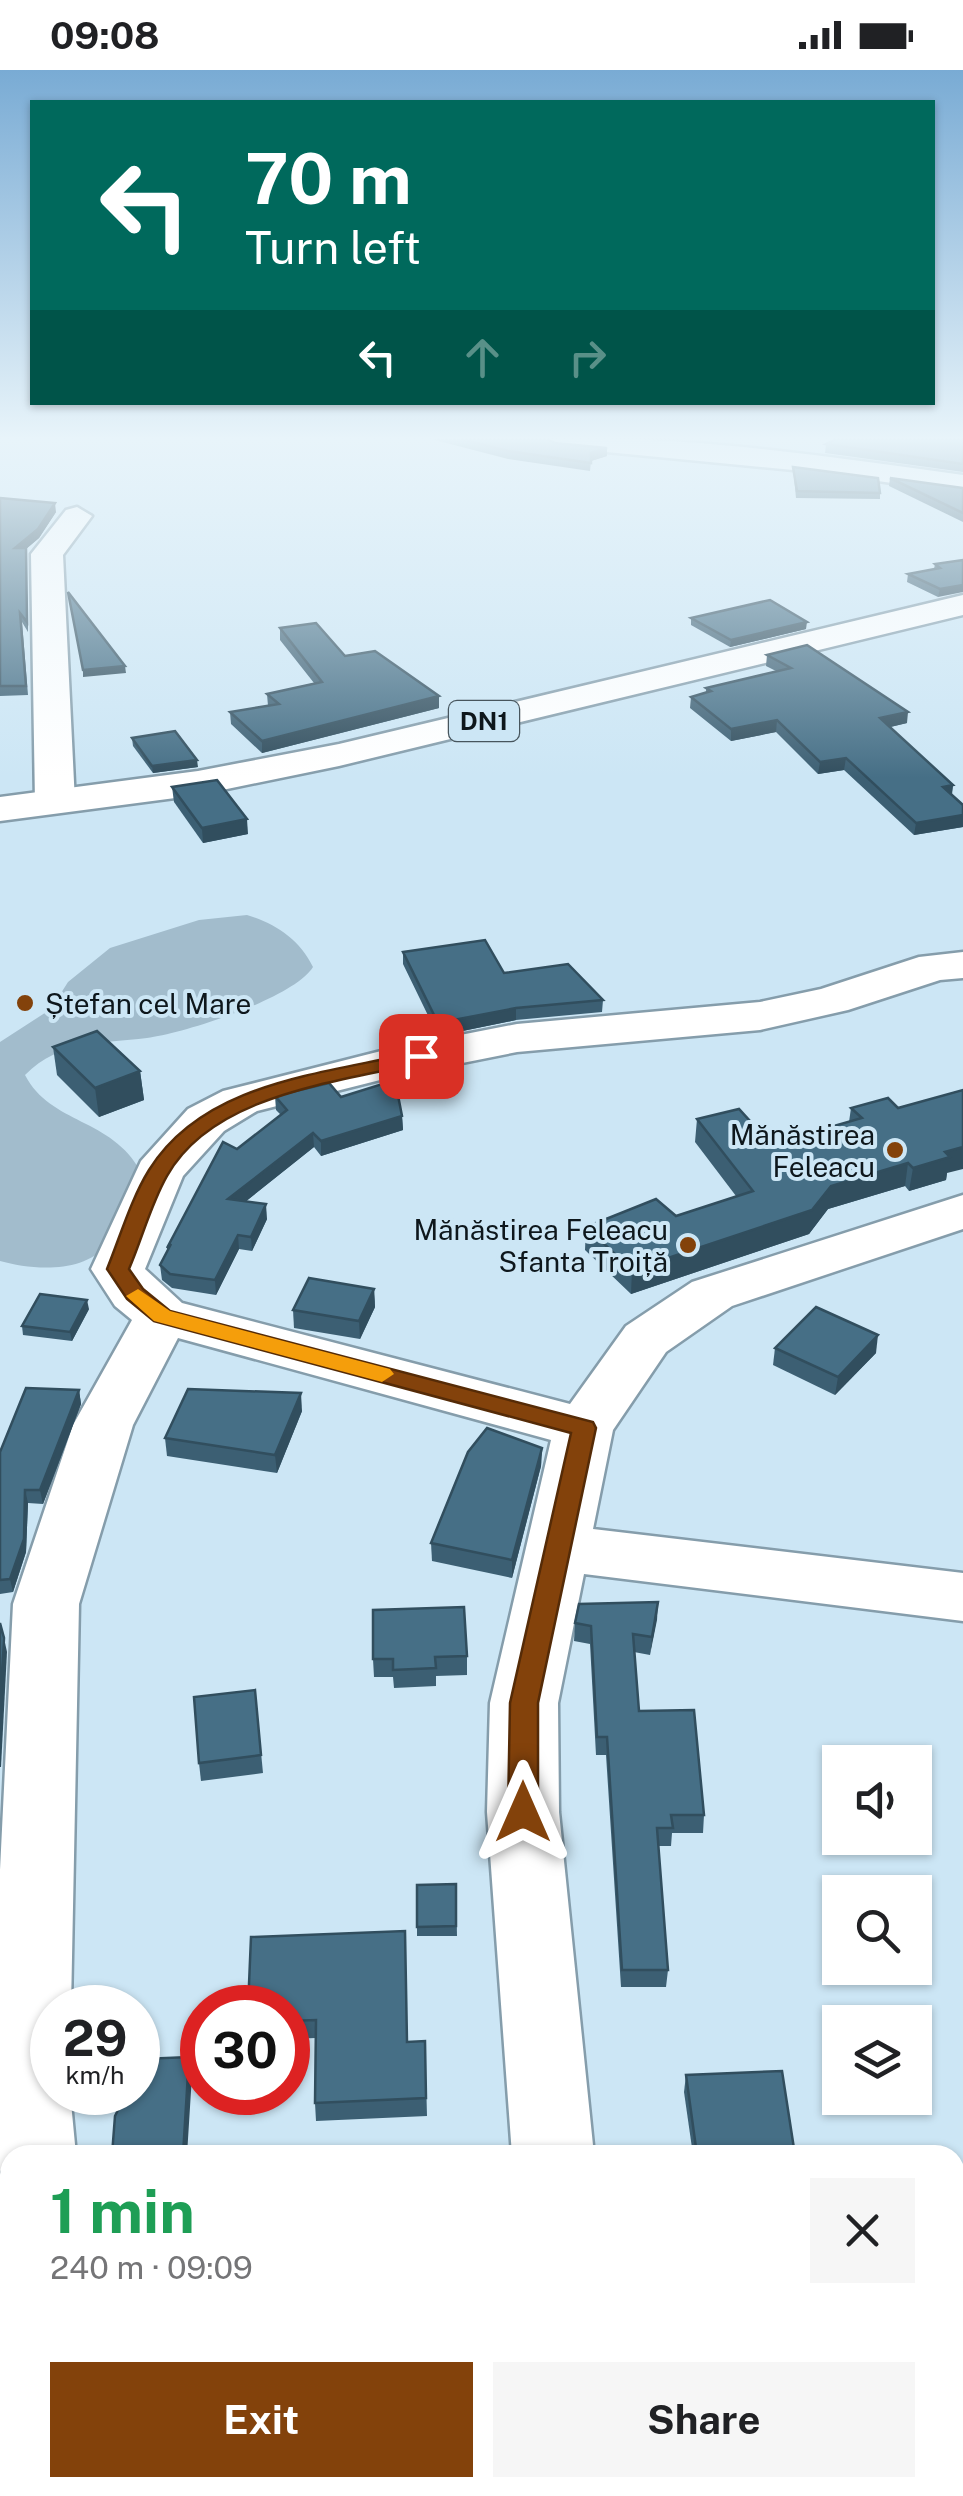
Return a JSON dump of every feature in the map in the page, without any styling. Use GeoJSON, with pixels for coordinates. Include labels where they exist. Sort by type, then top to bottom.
{"type":"FeatureCollection","features":[{"type":"Feature","properties":{"kind":"street"},"geometry":{"type":"LineString","coordinates":[[48,552],[55,803]]}},
{"type":"Feature","properties":{"kind":"street","name":"DN1"},"geometry":{"type":"LineString","coordinates":[[0,809],[198,783],[340,755],[963,606]]}},
{"type":"Feature","properties":{"kind":"street","name":"DN1"},"geometry":{"type":"LineString","coordinates":[[0,821],[140,804],[314,773],[963,618]]}},
{"type":"Feature","properties":{"kind":"street"},"geometry":{"type":"LineString","coordinates":[[584,1428],[162,1316],[135,1294],[118,1269],[158,1172],[206,1120],[240,1101],[389,1062],[517,1038],[760,1016],[832,1000],[934,967],[963,965]]}},
{"type":"Feature","properties":{"kind":"street"},"geometry":{"type":"LineString","coordinates":[[552,2145],[523,1812],[524,1703],[584,1428],[646,1339],[712,1294],[963,1212]]}},
{"type":"Feature","properties":{"kind":"street"},"geometry":{"type":"LineString","coordinates":[[34,2145],[29,2100],[46,1604],[103,1426],[162,1316]]}},
{"type":"Feature","properties":{"kind":"street"},"geometry":{"type":"LineString","coordinates":[[560,1548],[963,1596]]}},
{"type":"Feature","properties":{"kind":"shaded area"},"geometry":{"type":"Polygon","coordinates":[[[247,915],[277,928],[301,948],[313,967],[302,979],[262,1002],[186,1029],[67,1049],[25,1075],[50,1104],[114,1141],[141,1172],[117,1229],[97,1254],[56,1267],[0,1261],[0,1042],[51,1009],[68,982],[110,948],[199,920],[247,915]]]}},
{"type":"Feature","properties":{"kind":"building"},"geometry":{"type":"Polygon","coordinates":[[[0,552],[26,552],[27,622],[20,613],[26,686],[0,686],[0,552]]]}},
{"type":"Feature","properties":{"kind":"building"},"geometry":{"type":"Polygon","coordinates":[[[963,560],[963,585],[940,589],[908,574],[940,568],[935,564],[963,560]]]}},
{"type":"Feature","properties":{"kind":"building"},"geometry":{"type":"Polygon","coordinates":[[[68,592],[125,666],[83,670],[68,592]]]}},
{"type":"Feature","properties":{"kind":"building"},"geometry":{"type":"Polygon","coordinates":[[[770,600],[807,622],[731,640],[691,618],[770,600]]]}},
{"type":"Feature","properties":{"kind":"building"},"geometry":{"type":"Polygon","coordinates":[[[316,623],[345,656],[375,651],[439,696],[262,741],[230,712],[279,704],[267,694],[322,682],[280,628],[316,623]]]}},
{"type":"Feature","properties":{"kind":"building"},"geometry":{"type":"Polygon","coordinates":[[[807,645],[908,712],[880,718],[953,785],[943,787],[963,805],[963,815],[916,823],[846,758],[820,762],[777,720],[731,729],[691,697],[711,691],[706,688],[791,668],[767,655],[807,645]]]}},
{"type":"Feature","properties":{"kind":"building"},"geometry":{"type":"Polygon","coordinates":[[[175,731],[197,760],[152,766],[132,738],[175,731]]]}},
{"type":"Feature","properties":{"kind":"building"},"geometry":{"type":"Polygon","coordinates":[[[217,780],[247,819],[202,828],[172,787],[217,780]]]}},
{"type":"Feature","properties":{"kind":"building"},"geometry":{"type":"Polygon","coordinates":[[[485,940],[504,973],[568,964],[603,1000],[516,1008],[438,1023],[403,952],[485,940]]]}},
{"type":"Feature","properties":{"kind":"building"},"geometry":{"type":"Polygon","coordinates":[[[97,1031],[140,1071],[95,1088],[53,1047],[97,1031]]]}},
{"type":"Feature","properties":{"kind":"building"},"geometry":{"type":"Polygon","coordinates":[[[395,1080],[402,1116],[321,1141],[313,1133],[228,1199],[266,1204],[251,1237],[238,1235],[215,1280],[170,1274],[160,1265],[223,1142],[237,1149],[287,1110],[275,1096],[329,1083],[341,1097],[395,1080]]]}},
{"type":"Feature","properties":{"kind":"building"},"geometry":{"type":"Polygon","coordinates":[[[963,1090],[963,1147],[945,1152],[950,1157],[913,1168],[908,1163],[831,1186],[812,1210],[632,1270],[586,1227],[656,1199],[676,1216],[753,1191],[697,1119],[739,1109],[771,1144],[862,1118],[851,1108],[888,1098],[898,1108],[963,1090]]]}},
{"type":"Feature","properties":{"kind":"building"},"geometry":{"type":"Polygon","coordinates":[[[309,1278],[374,1289],[359,1321],[293,1310],[309,1278]]]}},
{"type":"Feature","properties":{"kind":"building"},"geometry":{"type":"Polygon","coordinates":[[[40,1294],[87,1300],[70,1332],[22,1326],[40,1294]]]}},
{"type":"Feature","properties":{"kind":"building"},"geometry":{"type":"Polygon","coordinates":[[[816,1307],[878,1335],[838,1377],[775,1348],[816,1307]]]}},
{"type":"Feature","properties":{"kind":"building"},"geometry":{"type":"Polygon","coordinates":[[[26,1388],[79,1390],[40,1490],[25,1490],[24,1539],[10,1579],[0,1580],[0,1452],[26,1388]]]}},
{"type":"Feature","properties":{"kind":"building"},"geometry":{"type":"Polygon","coordinates":[[[188,1389],[301,1393],[275,1455],[165,1438],[188,1389]]]}},
{"type":"Feature","properties":{"kind":"building"},"geometry":{"type":"Polygon","coordinates":[[[487,1428],[542,1448],[512,1560],[431,1543],[468,1452],[487,1428]]]}},
{"type":"Feature","properties":{"kind":"building"},"geometry":{"type":"Polygon","coordinates":[[[658,1602],[652,1637],[633,1634],[639,1711],[694,1710],[704,1815],[671,1815],[673,1828],[657,1828],[668,1970],[622,1970],[607,1737],[597,1737],[591,1626],[575,1623],[579,1604],[658,1602]]]}},
{"type":"Feature","properties":{"kind":"building"},"geometry":{"type":"Polygon","coordinates":[[[464,1607],[467,1656],[435,1657],[436,1668],[393,1670],[393,1659],[373,1659],[373,1610],[464,1607]]]}},
{"type":"Feature","properties":{"kind":"building"},"geometry":{"type":"Polygon","coordinates":[[[0,1623],[4,1638],[0,1718],[0,1623]]]}},
{"type":"Feature","properties":{"kind":"building"},"geometry":{"type":"Polygon","coordinates":[[[255,1690],[261,1755],[199,1763],[194,1697],[255,1690]]]}},
{"type":"Feature","properties":{"kind":"building"},"geometry":{"type":"Polygon","coordinates":[[[456,1884],[456,1926],[417,1927],[417,1885],[456,1884]]]}},
{"type":"Feature","properties":{"kind":"building"},"geometry":{"type":"Polygon","coordinates":[[[405,1931],[407,2042],[425,2041],[426,2098],[315,2103],[316,2020],[310,2020],[310,1985],[249,1985],[251,1937],[405,1931]]]}},
{"type":"Feature","properties":{"kind":"building"},"geometry":{"type":"Polygon","coordinates":[[[180,2057],[180,2115],[185,2115],[184,2145],[113,2145],[115,2116],[160,2115],[160,2058],[180,2057]]]}},
{"type":"Feature","properties":{"kind":"building"},"geometry":{"type":"Polygon","coordinates":[[[782,2071],[793,2145],[696,2145],[686,2075],[782,2071]]]}},
{"type":"Feature","properties":{"kind":"slow traffic"},"geometry":{"type":"LineString","coordinates":[[138,1296],[162,1316],[382,1374]]}},
{"type":"Feature","properties":{"kind":"place","name":"Ștefan cel Mare"},"geometry":{"type":"Point","coordinates":[25,1003]}},
{"type":"Feature","properties":{"kind":"place","name":"Mănăstirea Feleacu"},"geometry":{"type":"Point","coordinates":[895,1150]}},
{"type":"Feature","properties":{"kind":"place","name":"Mănăstirea Feleacu Sfanta Troiță"},"geometry":{"type":"Point","coordinates":[688,1245]}},
{"type":"Feature","properties":{"kind":"route"},"geometry":{"type":"LineString","coordinates":[[421,1056],[240,1101],[206,1120],[158,1172],[118,1269],[135,1294],[162,1316],[584,1428],[524,1703],[523,1812]]}}]}
